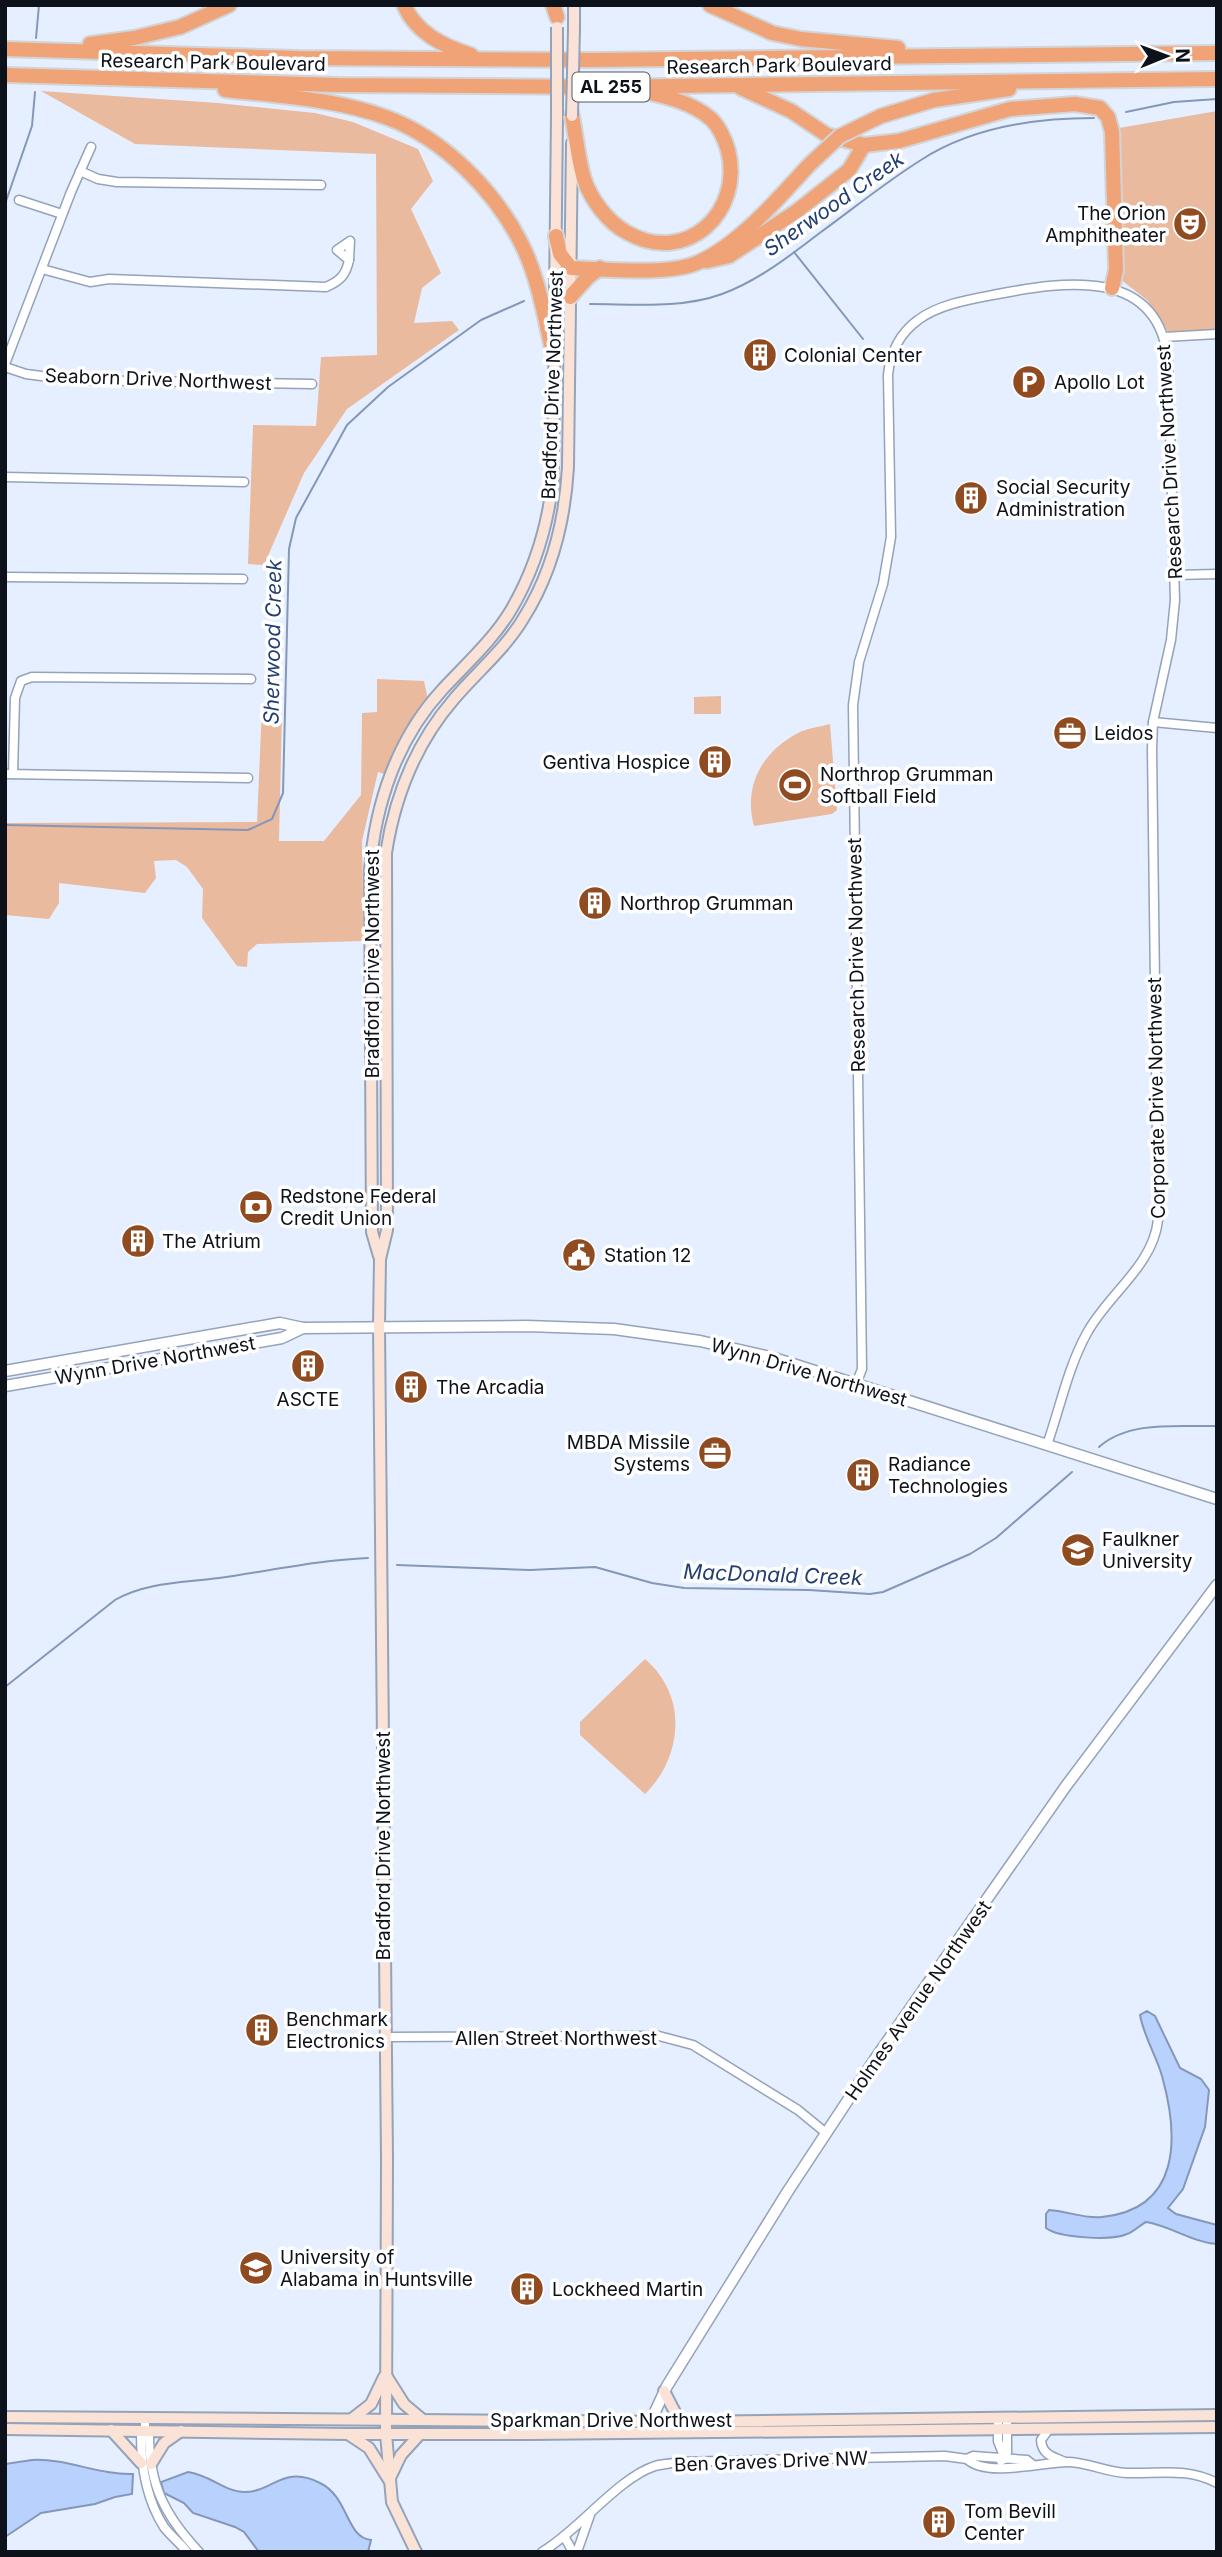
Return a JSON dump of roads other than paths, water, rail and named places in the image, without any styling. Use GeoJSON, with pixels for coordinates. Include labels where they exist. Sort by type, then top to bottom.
{"type":"FeatureCollection","features":[{"type":"Feature","properties":{"kind":"highway"},"geometry":{"type":"LineString","coordinates":[[48,50],[134,38],[180,27],[229,5]]}},
{"type":"Feature","properties":{"kind":"highway"},"geometry":{"type":"LineString","coordinates":[[404,5],[418,27],[445,47],[482,59]]}},
{"type":"Feature","properties":{"kind":"highway"},"geometry":{"type":"LineString","coordinates":[[710,5],[772,33],[801,39],[976,55]]}},
{"type":"Feature","properties":{"kind":"highway","name":"Research Park Boulevard"},"geometry":{"type":"LineString","coordinates":[[5,49],[298,58],[617,60],[1217,53]]}},
{"type":"Feature","properties":{"kind":"highway","name":"Research Park Boulevard"},"geometry":{"type":"LineString","coordinates":[[5,75],[338,85],[624,87],[1217,79]]}},
{"type":"Feature","properties":{"kind":"highway"},"geometry":{"type":"LineString","coordinates":[[126,79],[337,104],[390,119],[426,139],[475,180],[500,209],[522,245],[541,301],[554,358]]}},
{"type":"Feature","properties":{"kind":"highway"},"geometry":{"type":"LineString","coordinates":[[699,263],[737,237],[840,136],[881,117],[934,100],[1083,80]]}},
{"type":"Feature","properties":{"kind":"highway"},"geometry":{"type":"LineString","coordinates":[[733,85],[791,111],[827,135],[864,145],[899,141],[1010,109],[1075,104],[1100,108],[1108,117],[1112,132],[1116,270],[1112,288]]}},
{"type":"Feature","properties":{"kind":"highway"},"geometry":{"type":"LineString","coordinates":[[572,116],[584,180],[600,208],[617,227],[640,240],[663,243],[689,239],[706,227],[725,203],[731,185],[732,164],[726,140],[712,119],[690,105],[624,87]]}},
{"type":"Feature","properties":{"kind":"highway"},"geometry":{"type":"LineString","coordinates":[[556,236],[560,254],[570,268],[669,270],[729,256],[797,211],[849,170],[864,145]]}},
{"type":"Feature","properties":{"kind":"highway"},"geometry":{"type":"LineString","coordinates":[[570,297],[600,268]]}},
{"type":"Feature","properties":{"kind":"main road","name":"Bradford Drive Northwest"},"geometry":{"type":"LineString","coordinates":[[386,2434],[379,1326],[380,1259],[387,1230],[385,874],[392,821],[402,786],[419,750],[455,698],[478,676],[523,619],[545,576],[564,515],[567,491],[574,5]]}},
{"type":"Feature","properties":{"kind":"main road","name":"Bradford Drive Northwest"},"geometry":{"type":"LineString","coordinates":[[380,1259],[372,1231],[370,870],[374,834],[388,781],[417,723],[441,691],[478,653],[510,611],[533,565],[543,535],[553,479],[556,14]]}},
{"type":"Feature","properties":{"kind":"main road"},"geometry":{"type":"LineString","coordinates":[[352,2419],[372,2404],[386,2374]]}},
{"type":"Feature","properties":{"kind":"main road"},"geometry":{"type":"LineString","coordinates":[[386,2374],[404,2404],[423,2420]]}},
{"type":"Feature","properties":{"kind":"main road"},"geometry":{"type":"LineString","coordinates":[[664,2391],[680,2422]]}},
{"type":"Feature","properties":{"kind":"main road","name":"Sparkman Drive Northwest"},"geometry":{"type":"LineString","coordinates":[[5,2429],[419,2434],[652,2428],[680,2422],[1217,2415]]}},
{"type":"Feature","properties":{"kind":"main road","name":"Sparkman Drive Northwest"},"geometry":{"type":"LineString","coordinates":[[5,2417],[423,2420],[652,2428],[1001,2434],[1049,2430],[1217,2427]]}},
{"type":"Feature","properties":{"kind":"main road"},"geometry":{"type":"LineString","coordinates":[[111,2430],[146,2463],[164,2443],[181,2431]]}},
{"type":"Feature","properties":{"kind":"main road"},"geometry":{"type":"LineString","coordinates":[[348,2434],[369,2448],[389,2480]]}},
{"type":"Feature","properties":{"kind":"main road"},"geometry":{"type":"LineString","coordinates":[[386,2434],[392,2502],[416,2552]]}},
{"type":"Feature","properties":{"kind":"main road"},"geometry":{"type":"LineString","coordinates":[[389,2480],[401,2455],[419,2434]]}},
{"type":"Feature","properties":{"kind":"street"},"geometry":{"type":"LineString","coordinates":[[5,365],[62,214],[91,147]]}},
{"type":"Feature","properties":{"kind":"street"},"geometry":{"type":"LineString","coordinates":[[80,171],[98,179],[117,182],[321,184]]}},
{"type":"Feature","properties":{"kind":"street"},"geometry":{"type":"LineString","coordinates":[[19,200],[62,214]]}},
{"type":"Feature","properties":{"kind":"street"},"geometry":{"type":"LineString","coordinates":[[42,269],[90,282],[135,280],[326,287],[340,282],[349,260]]}},
{"type":"Feature","properties":{"kind":"street","name":"Research Drive Northwest"},"geometry":{"type":"LineString","coordinates":[[856,1384],[862,1369],[853,705],[859,662],[883,584],[889,554],[892,525],[888,375],[890,362],[899,341],[909,327],[925,315],[986,296],[1043,287],[1096,285],[1128,295],[1148,310],[1159,324],[1168,361],[1175,575],[1171,640],[1153,722]]}},
{"type":"Feature","properties":{"kind":"street"},"geometry":{"type":"LineString","coordinates":[[1164,337],[1217,334]]}},
{"type":"Feature","properties":{"kind":"street","name":"Seaborn Drive Northwest"},"geometry":{"type":"LineString","coordinates":[[5,365],[26,374],[72,380],[312,384]]}},
{"type":"Feature","properties":{"kind":"street"},"geometry":{"type":"LineString","coordinates":[[5,477],[244,482]]}},
{"type":"Feature","properties":{"kind":"street"},"geometry":{"type":"LineString","coordinates":[[1175,575],[1217,574]]}},
{"type":"Feature","properties":{"kind":"street"},"geometry":{"type":"LineString","coordinates":[[5,577],[243,579]]}},
{"type":"Feature","properties":{"kind":"street"},"geometry":{"type":"LineString","coordinates":[[248,778],[9,774],[15,698],[21,681],[32,677],[251,679]]}},
{"type":"Feature","properties":{"kind":"street"},"geometry":{"type":"LineString","coordinates":[[1153,722],[1217,728]]}},
{"type":"Feature","properties":{"kind":"street","name":"Corporate Drive Northwest"},"geometry":{"type":"LineString","coordinates":[[1047,1445],[1081,1345],[1098,1314],[1143,1260],[1152,1245],[1157,1228],[1151,772],[1153,722]]}},
{"type":"Feature","properties":{"kind":"street","name":"Wynn Drive Northwest"},"geometry":{"type":"LineString","coordinates":[[5,1371],[280,1323],[303,1328],[527,1326],[648,1333],[738,1349],[1217,1499]]}},
{"type":"Feature","properties":{"kind":"street","name":"Wynn Drive Northwest"},"geometry":{"type":"LineString","coordinates":[[5,1386],[282,1338],[303,1328]]}},
{"type":"Feature","properties":{"kind":"street","name":"Holmes Avenue Northwest"},"geometry":{"type":"LineString","coordinates":[[652,2428],[658,2401],[826,2133],[1066,1786],[1217,1585]]}},
{"type":"Feature","properties":{"kind":"street","name":"Allen Street Northwest"},"geometry":{"type":"LineString","coordinates":[[385,2037],[659,2036],[693,2045],[798,2110],[826,2133]]}},
{"type":"Feature","properties":{"kind":"street"},"geometry":{"type":"LineString","coordinates":[[145,2418],[145,2430],[149,2434],[146,2463],[151,2500],[164,2527],[187,2552]]}},
{"type":"Feature","properties":{"kind":"street"},"geometry":{"type":"LineString","coordinates":[[1002,2418],[1004,2459],[1014,2469]]}},
{"type":"Feature","properties":{"kind":"street"},"geometry":{"type":"LineString","coordinates":[[1049,2430],[1041,2440],[1043,2449],[1050,2456],[1067,2462]]}},
{"type":"Feature","properties":{"kind":"street"},"geometry":{"type":"LineString","coordinates":[[978,2457],[992,2450],[1001,2434]]}},
{"type":"Feature","properties":{"kind":"street"},"geometry":{"type":"LineString","coordinates":[[991,2467],[1004,2459],[1007,2453],[1001,2434]]}},
{"type":"Feature","properties":{"kind":"street","name":"Ben Graves Drive NW"},"geometry":{"type":"LineString","coordinates":[[542,2552],[638,2475],[655,2466],[677,2462],[945,2456],[1027,2460],[1032,2464]]}},
{"type":"Feature","properties":{"kind":"street","name":"Ben Graves Drive NW"},"geometry":{"type":"LineString","coordinates":[[967,2459],[972,2463],[1014,2469],[1027,2468],[1032,2464],[1067,2462],[1127,2473],[1160,2470],[1189,2473],[1217,2483]]}},
{"type":"Feature","properties":{"kind":"street"},"geometry":{"type":"LineString","coordinates":[[146,2463],[161,2502],[174,2524],[199,2552]]}},
{"type":"Feature","properties":{"kind":"street"},"geometry":{"type":"LineString","coordinates":[[575,2552],[591,2513]]}},
{"type":"Feature","properties":{"kind":"street"},"geometry":{"type":"LineString","coordinates":[[564,2536],[575,2552]]}},
{"type":"Feature","properties":{"kind":"water"},"geometry":{"type":"Polygon","coordinates":[[[1147,2011],[1155,2016],[1180,2068],[1201,2079],[1209,2090],[1205,2127],[1183,2189],[1168,2208],[1176,2214],[1217,2225],[1217,2244],[1146,2222],[1130,2233],[1098,2238],[1062,2234],[1046,2228],[1046,2214],[1049,2210],[1102,2217],[1128,2211],[1147,2200],[1160,2185],[1168,2166],[1171,2123],[1162,2076],[1140,2015],[1147,2011]]]}},
{"type":"Feature","properties":{"kind":"water"},"geometry":{"type":"Polygon","coordinates":[[[32,2460],[57,2461],[107,2472],[133,2474],[132,2494],[95,2504],[41,2513],[5,2537],[5,2464],[32,2460]]]}},
{"type":"Feature","properties":{"kind":"water"},"geometry":{"type":"Polygon","coordinates":[[[188,2472],[243,2492],[287,2478],[307,2478],[320,2483],[337,2498],[357,2532],[363,2538],[371,2540],[368,2552],[259,2552],[244,2532],[193,2513],[184,2503],[164,2493],[161,2482],[188,2472]]]}},
{"type":"Feature","properties":{"kind":"waterway"},"geometry":{"type":"LineString","coordinates":[[36,38],[39,5]]}},
{"type":"Feature","properties":{"kind":"waterway"},"geometry":{"type":"LineString","coordinates":[[5,204],[32,126],[35,92]]}},
{"type":"Feature","properties":{"kind":"waterway","name":"Sherwood Creek"},"geometry":{"type":"LineString","coordinates":[[1126,112],[1174,102],[1217,99]]}},
{"type":"Feature","properties":{"kind":"waterway","name":"Sherwood Creek"},"geometry":{"type":"LineString","coordinates":[[590,304],[674,304],[722,294],[774,267],[895,177],[941,149],[982,132],[1004,127],[1049,120],[1094,118]]}},
{"type":"Feature","properties":{"kind":"waterway"},"geometry":{"type":"LineString","coordinates":[[794,252],[863,339]]}},
{"type":"Feature","properties":{"kind":"waterway","name":"Sherwood Creek"},"geometry":{"type":"LineString","coordinates":[[5,825],[248,830],[272,819],[283,793],[289,549],[296,518],[347,425],[388,387],[481,320],[524,301]]}},
{"type":"Feature","properties":{"kind":"waterway","name":"MacDonald Creek"},"geometry":{"type":"LineString","coordinates":[[1099,1447],[1111,1438],[1140,1429],[1217,1426]]}},
{"type":"Feature","properties":{"kind":"waterway","name":"MacDonald Creek"},"geometry":{"type":"LineString","coordinates":[[397,1565],[530,1570],[595,1567],[652,1583],[684,1588],[870,1594],[883,1592],[970,1554],[996,1538],[1072,1472]]}},
{"type":"Feature","properties":{"kind":"waterway","name":"MacDonald Creek"},"geometry":{"type":"LineString","coordinates":[[5,1687],[115,1600],[127,1594],[166,1584],[312,1563],[368,1558]]}},
{"type":"Feature","properties":{"kind":"place","name":"The Orion Amphitheater"},"geometry":{"type":"Point","coordinates":[1190,224]}},
{"type":"Feature","properties":{"kind":"place","name":"Colonial Center"},"geometry":{"type":"Point","coordinates":[760,355]}},
{"type":"Feature","properties":{"kind":"place","name":"Apollo Lot"},"geometry":{"type":"Point","coordinates":[1029,382]}},
{"type":"Feature","properties":{"kind":"place","name":"Social Security Administration"},"geometry":{"type":"Point","coordinates":[971,498]}},
{"type":"Feature","properties":{"kind":"place","name":"Leidos"},"geometry":{"type":"Point","coordinates":[1070,733]}},
{"type":"Feature","properties":{"kind":"place","name":"Gentiva Hospice"},"geometry":{"type":"Point","coordinates":[715,762]}},
{"type":"Feature","properties":{"kind":"place","name":"Northrop Grumman Softball Field"},"geometry":{"type":"Point","coordinates":[795,785]}},
{"type":"Feature","properties":{"kind":"place","name":"Northrop Grumman"},"geometry":{"type":"Point","coordinates":[595,903]}},
{"type":"Feature","properties":{"kind":"place","name":"Redstone Federal Credit Union"},"geometry":{"type":"Point","coordinates":[256,1207]}},
{"type":"Feature","properties":{"kind":"place","name":"The Atrium"},"geometry":{"type":"Point","coordinates":[138,1241]}},
{"type":"Feature","properties":{"kind":"place","name":"Station 12"},"geometry":{"type":"Point","coordinates":[579,1255]}},
{"type":"Feature","properties":{"kind":"place","name":"ASCTE"},"geometry":{"type":"Point","coordinates":[308,1366]}},
{"type":"Feature","properties":{"kind":"place","name":"The Arcadia"},"geometry":{"type":"Point","coordinates":[411,1387]}},
{"type":"Feature","properties":{"kind":"place","name":"MBDA Missile Systems"},"geometry":{"type":"Point","coordinates":[715,1453]}},
{"type":"Feature","properties":{"kind":"place","name":"Radiance Technologies"},"geometry":{"type":"Point","coordinates":[863,1475]}},
{"type":"Feature","properties":{"kind":"place","name":"Faulkner University"},"geometry":{"type":"Point","coordinates":[1078,1550]}},
{"type":"Feature","properties":{"kind":"place","name":"Benchmark Electronics"},"geometry":{"type":"Point","coordinates":[262,2030]}},
{"type":"Feature","properties":{"kind":"place","name":"University of Alabama in Huntsville"},"geometry":{"type":"Point","coordinates":[256,2268]}},
{"type":"Feature","properties":{"kind":"place","name":"Lockheed Martin"},"geometry":{"type":"Point","coordinates":[527,2289]}},
{"type":"Feature","properties":{"kind":"place","name":"Tom Bevill Center"},"geometry":{"type":"Point","coordinates":[939,2522]}}]}
